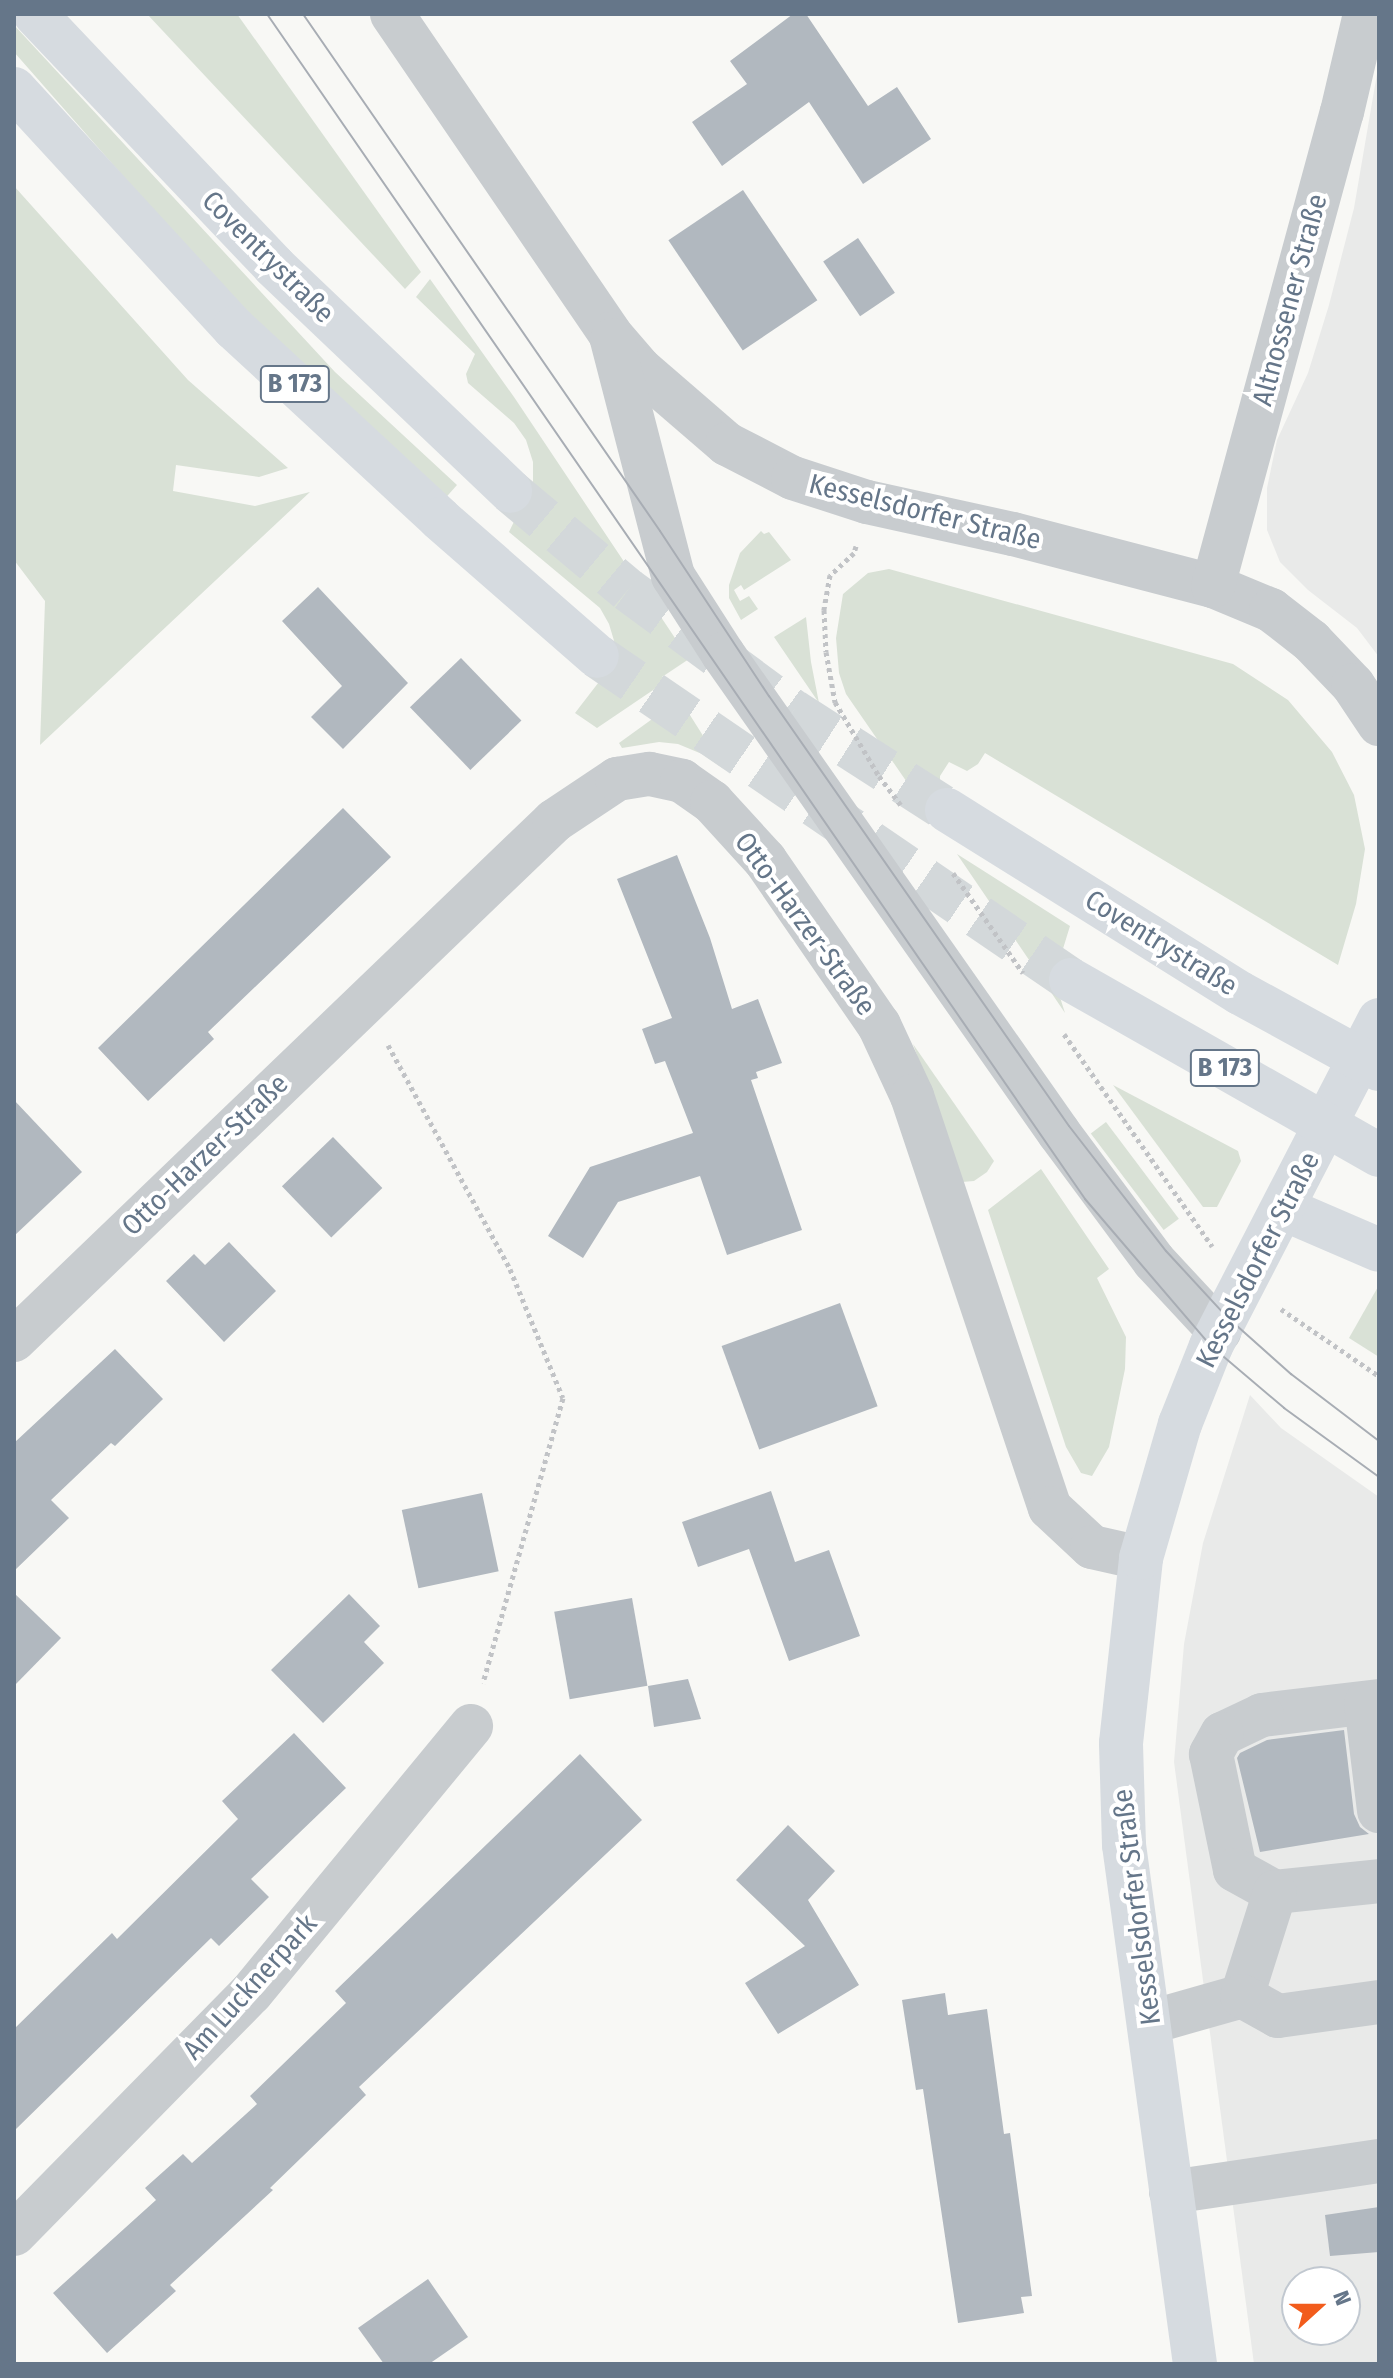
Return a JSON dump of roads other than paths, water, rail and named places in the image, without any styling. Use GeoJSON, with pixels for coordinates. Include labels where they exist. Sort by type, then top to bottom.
{"type":"FeatureCollection","features":[{"type":"Feature","properties":{"kind":"main road","name":"Coventrystraße"},"geometry":{"type":"LineString","coordinates":[[35,14],[274,266],[510,491]]}},
{"type":"Feature","properties":{"kind":"main road","name":"B 173"},"geometry":{"type":"LineString","coordinates":[[14,89],[234,328],[440,519],[597,656]]}},
{"type":"Feature","properties":{"kind":"main road","name":"Coventrystraße"},"geometry":{"type":"LineString","coordinates":[[947,810],[1240,993],[1379,1069]]}},
{"type":"Feature","properties":{"kind":"main road","name":"B 173"},"geometry":{"type":"LineString","coordinates":[[1071,980],[1379,1155]]}},
{"type":"Feature","properties":{"kind":"main road","name":"Kesselsdorfer Straße"},"geometry":{"type":"LineString","coordinates":[[1195,2364],[1151,2022],[1124,1845],[1121,1743],[1141,1558],[1180,1424],[1219,1331],[1379,1020]]}},
{"type":"Feature","properties":{"kind":"main road"},"geometry":{"type":"LineString","coordinates":[[1290,1197],[1379,1250]]}},
{"type":"Feature","properties":{"kind":"street","name":"Kesselsdorfer Straße"},"geometry":{"type":"LineString","coordinates":[[392,14],[610,334],[640,369],[727,444],[793,478],[867,502],[1013,534],[1213,586],[1271,610],[1311,641],[1353,685],[1379,724]]}},
{"type":"Feature","properties":{"kind":"street","name":"Altnossener Straße"},"geometry":{"type":"LineString","coordinates":[[1213,586],[1342,112],[1365,14]]}},
{"type":"Feature","properties":{"kind":"street"},"geometry":{"type":"LineString","coordinates":[[610,334],[673,576],[723,654],[1059,1133],[1154,1261],[1219,1331]]}},
{"type":"Feature","properties":{"kind":"street","name":"Otto-Harzer-Straße"},"geometry":{"type":"LineString","coordinates":[[14,1340],[554,821],[617,779],[650,774],[682,781],[712,802],[765,860],[879,1025],[912,1096],[1050,1508],[1092,1547],[1141,1558]]}},
{"type":"Feature","properties":{"kind":"street"},"geometry":{"type":"LineString","coordinates":[[1379,1811],[1372,1702],[1262,1715],[1222,1734],[1211,1754],[1235,1870],[1275,1892],[1379,1881]]}},
{"type":"Feature","properties":{"kind":"street","name":"Am Lucknerpark"},"geometry":{"type":"LineString","coordinates":[[14,2234],[251,1993],[471,1726]]}},
{"type":"Feature","properties":{"kind":"street"},"geometry":{"type":"LineString","coordinates":[[1242,1996],[1275,1892]]}},
{"type":"Feature","properties":{"kind":"street"},"geometry":{"type":"LineString","coordinates":[[1151,2022],[1242,1996],[1278,2016],[1379,2002]]}},
{"type":"Feature","properties":{"kind":"street"},"geometry":{"type":"LineString","coordinates":[[1171,2192],[1379,2161]]}},
{"type":"Feature","properties":{"kind":"tunnel"},"geometry":{"type":"LineString","coordinates":[[510,491],[628,590],[793,711],[947,810]]}},
{"type":"Feature","properties":{"kind":"tunnel"},"geometry":{"type":"LineString","coordinates":[[597,656],[1071,980]]}},
{"type":"Feature","properties":{"kind":"tram line"},"geometry":{"type":"LineString","coordinates":[[267,14],[1085,1199],[1211,1346],[1284,1408],[1379,1477]]}},
{"type":"Feature","properties":{"kind":"tram line"},"geometry":{"type":"LineString","coordinates":[[303,14],[660,531],[769,696],[1069,1126],[1166,1251],[1227,1317],[1291,1374],[1379,1441]]}}]}
